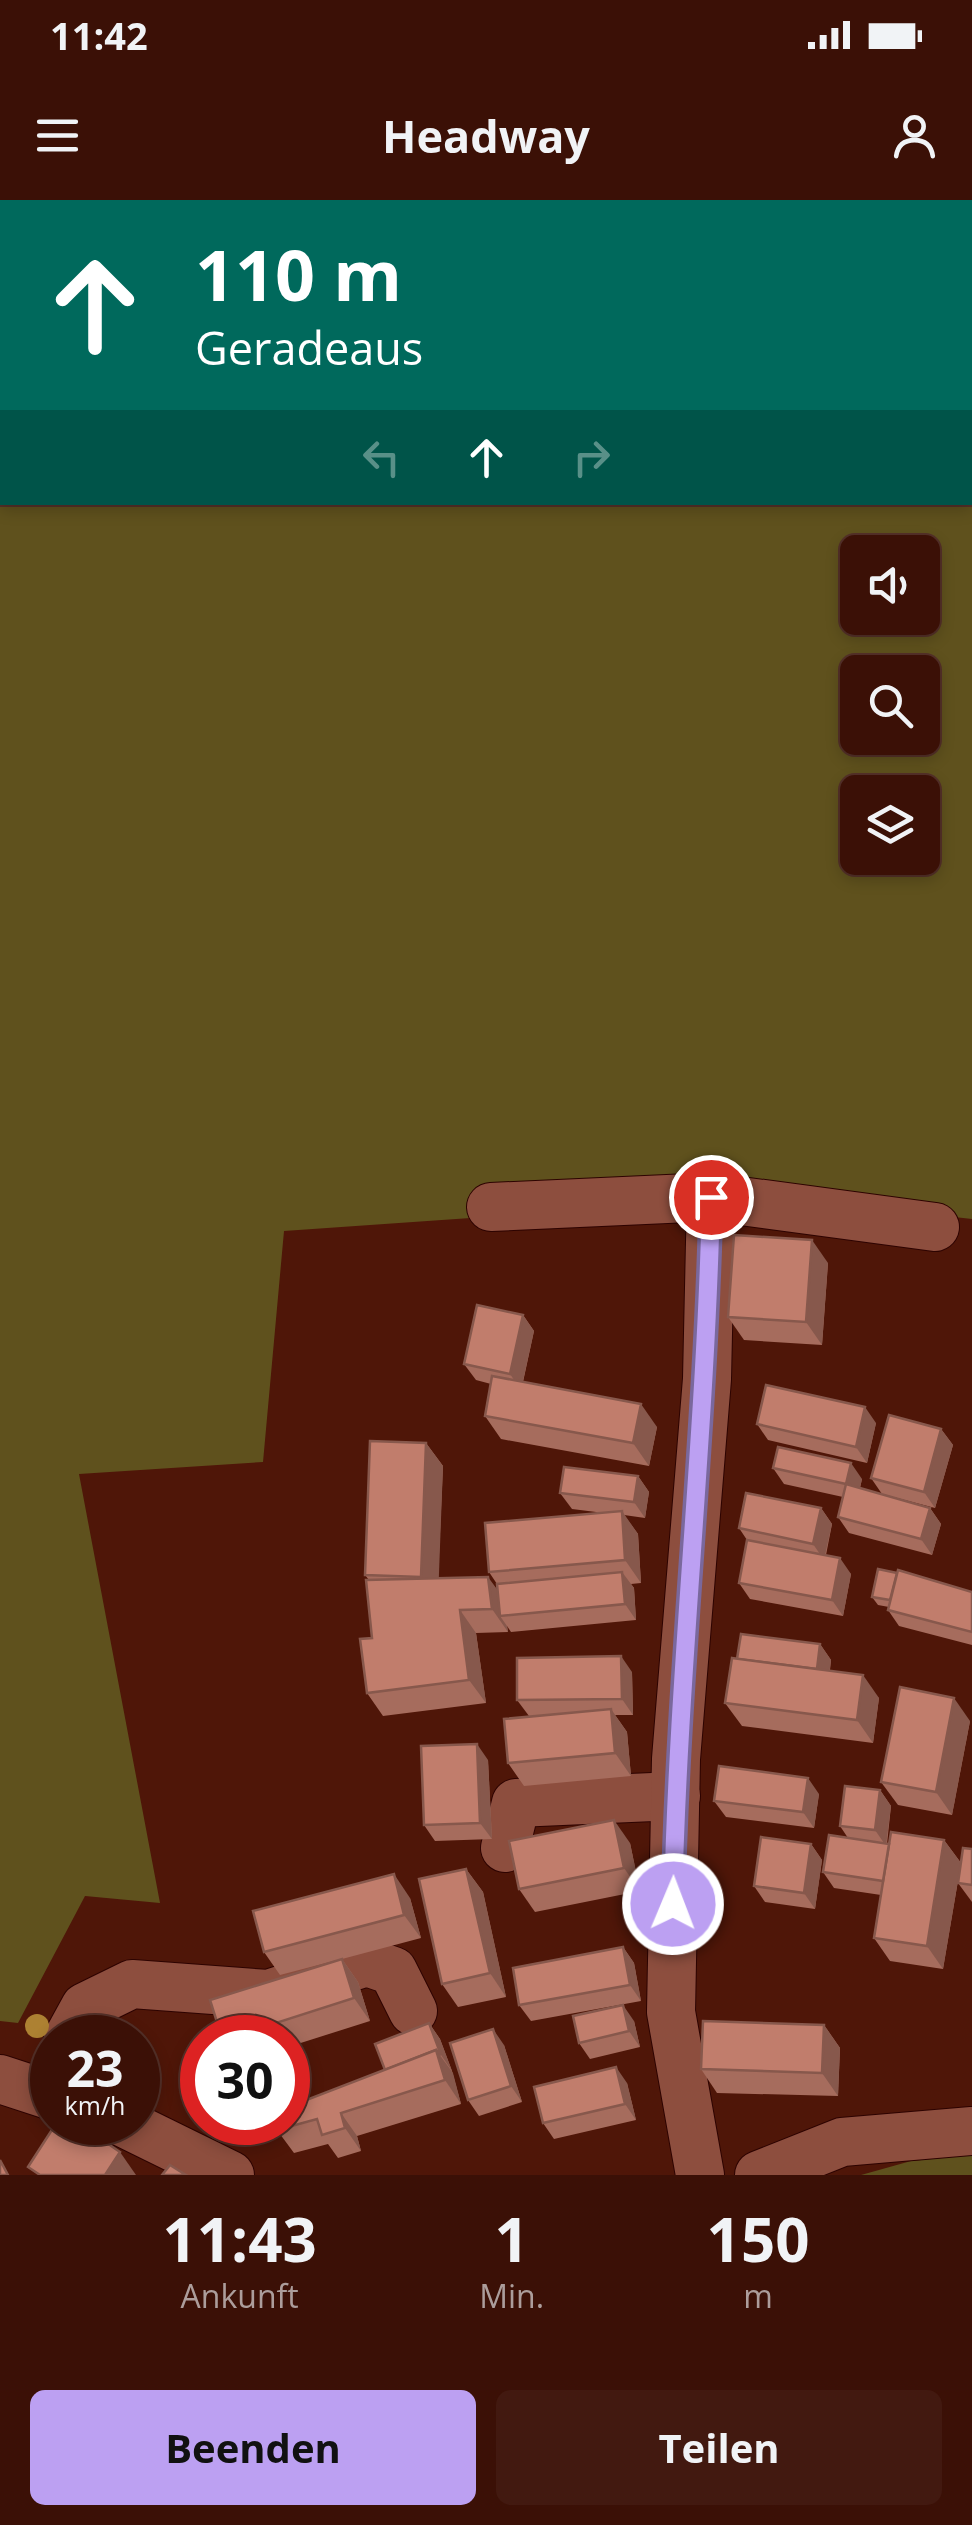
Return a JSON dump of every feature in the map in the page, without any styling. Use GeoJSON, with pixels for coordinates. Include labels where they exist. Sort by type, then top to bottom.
{"type":"FeatureCollection","features":[{"type":"Feature","properties":{"kind":"street"},"geometry":{"type":"LineString","coordinates":[[700,2175],[671,2012],[676,1796],[706,1379],[711,1197]]}},
{"type":"Feature","properties":{"kind":"street"},"geometry":{"type":"LineString","coordinates":[[491,1207],[711,1197],[935,1227]]}},
{"type":"Feature","properties":{"kind":"street"},"geometry":{"type":"LineString","coordinates":[[505,1848],[516,1803],[676,1796]]}},
{"type":"Feature","properties":{"kind":"street"},"geometry":{"type":"LineString","coordinates":[[81,2015],[85,2008],[132,1984],[268,1994],[368,1962],[393,1971],[414,2011]]}},
{"type":"Feature","properties":{"kind":"street"},"geometry":{"type":"LineString","coordinates":[[0,2079],[30,2084]]}},
{"type":"Feature","properties":{"kind":"street"},"geometry":{"type":"LineString","coordinates":[[759,2175],[842,2142],[972,2131]]}},
{"type":"Feature","properties":{"kind":"street"},"geometry":{"type":"LineString","coordinates":[[160,2141],[230,2175]]}},
{"type":"Feature","properties":{"kind":"shaded area"},"geometry":{"type":"Polygon","coordinates":[[[0,505],[972,505],[972,1219],[775,1197],[284,1231],[263,1462],[79,1474],[160,1903],[85,1896],[18,2023],[0,2021],[0,505]]]}},
{"type":"Feature","properties":{"kind":"shaded area"},"geometry":{"type":"Polygon","coordinates":[[[972,2155],[972,2175],[861,2175],[911,2161],[972,2155]]]}},
{"type":"Feature","properties":{"kind":"building"},"geometry":{"type":"Polygon","coordinates":[[[734,1235],[812,1240],[806,1322],[728,1317],[734,1235]]]}},
{"type":"Feature","properties":{"kind":"building"},"geometry":{"type":"Polygon","coordinates":[[[477,1305],[523,1315],[510,1374],[464,1364],[477,1305]]]}},
{"type":"Feature","properties":{"kind":"building"},"geometry":{"type":"Polygon","coordinates":[[[492,1376],[641,1404],[633,1443],[485,1416],[492,1376]]]}},
{"type":"Feature","properties":{"kind":"building"},"geometry":{"type":"Polygon","coordinates":[[[766,1385],[865,1407],[856,1447],[757,1424],[766,1385]]]}},
{"type":"Feature","properties":{"kind":"building"},"geometry":{"type":"Polygon","coordinates":[[[889,1415],[941,1429],[924,1492],[871,1478],[889,1415]]]}},
{"type":"Feature","properties":{"kind":"building"},"geometry":{"type":"Polygon","coordinates":[[[370,1441],[426,1443],[421,1577],[365,1575],[370,1441]]]}},
{"type":"Feature","properties":{"kind":"building"},"geometry":{"type":"Polygon","coordinates":[[[778,1447],[851,1463],[846,1484],[773,1468],[778,1447]]]}},
{"type":"Feature","properties":{"kind":"building"},"geometry":{"type":"Polygon","coordinates":[[[564,1467],[638,1476],[634,1502],[560,1493],[564,1467]]]}},
{"type":"Feature","properties":{"kind":"building"},"geometry":{"type":"Polygon","coordinates":[[[846,1484],[930,1508],[921,1539],[838,1517],[846,1484]]]}},
{"type":"Feature","properties":{"kind":"building"},"geometry":{"type":"Polygon","coordinates":[[[746,1493],[821,1508],[813,1544],[739,1528],[746,1493]]]}},
{"type":"Feature","properties":{"kind":"building"},"geometry":{"type":"Polygon","coordinates":[[[622,1511],[625,1560],[489,1572],[485,1523],[622,1511]]]}},
{"type":"Feature","properties":{"kind":"building"},"geometry":{"type":"Polygon","coordinates":[[[747,1540],[840,1558],[832,1600],[739,1583],[747,1540]]]}},
{"type":"Feature","properties":{"kind":"building"},"geometry":{"type":"Polygon","coordinates":[[[878,1569],[897,1573],[890,1600],[872,1597],[878,1569]]]}},
{"type":"Feature","properties":{"kind":"building"},"geometry":{"type":"Polygon","coordinates":[[[898,1570],[972,1592],[972,1632],[888,1610],[898,1570]]]}},
{"type":"Feature","properties":{"kind":"building"},"geometry":{"type":"Polygon","coordinates":[[[622,1572],[625,1604],[500,1616],[497,1584],[622,1572]]]}},
{"type":"Feature","properties":{"kind":"building"},"geometry":{"type":"Polygon","coordinates":[[[488,1577],[492,1609],[460,1610],[469,1680],[367,1693],[360,1639],[372,1638],[366,1580],[488,1577]]]}},
{"type":"Feature","properties":{"kind":"building"},"geometry":{"type":"Polygon","coordinates":[[[741,1634],[820,1644],[817,1669],[737,1659],[741,1634]]]}},
{"type":"Feature","properties":{"kind":"building"},"geometry":{"type":"Polygon","coordinates":[[[621,1656],[622,1699],[517,1700],[517,1658],[621,1656]]]}},
{"type":"Feature","properties":{"kind":"building"},"geometry":{"type":"Polygon","coordinates":[[[732,1658],[863,1675],[857,1720],[725,1703],[732,1658]]]}},
{"type":"Feature","properties":{"kind":"building"},"geometry":{"type":"Polygon","coordinates":[[[900,1687],[954,1698],[936,1792],[881,1782],[900,1687]]]}},
{"type":"Feature","properties":{"kind":"building"},"geometry":{"type":"Polygon","coordinates":[[[611,1709],[615,1753],[508,1763],[504,1719],[611,1709]]]}},
{"type":"Feature","properties":{"kind":"building"},"geometry":{"type":"Polygon","coordinates":[[[477,1744],[480,1823],[424,1825],[421,1746],[477,1744]]]}},
{"type":"Feature","properties":{"kind":"building"},"geometry":{"type":"Polygon","coordinates":[[[719,1766],[808,1778],[803,1812],[714,1801],[719,1766]]]}},
{"type":"Feature","properties":{"kind":"building"},"geometry":{"type":"Polygon","coordinates":[[[845,1786],[880,1790],[875,1830],[840,1826],[845,1786]]]}},
{"type":"Feature","properties":{"kind":"building"},"geometry":{"type":"Polygon","coordinates":[[[614,1820],[624,1868],[519,1889],[509,1841],[614,1820]]]}},
{"type":"Feature","properties":{"kind":"building"},"geometry":{"type":"Polygon","coordinates":[[[891,1832],[944,1840],[927,1946],[874,1938],[891,1832]]]}},
{"type":"Feature","properties":{"kind":"building"},"geometry":{"type":"Polygon","coordinates":[[[829,1835],[889,1844],[883,1881],[823,1872],[829,1835]]]}},
{"type":"Feature","properties":{"kind":"building"},"geometry":{"type":"Polygon","coordinates":[[[761,1837],[811,1844],[804,1893],[754,1886],[761,1837]]]}},
{"type":"Feature","properties":{"kind":"building"},"geometry":{"type":"Polygon","coordinates":[[[963,1848],[972,1849],[972,1885],[958,1883],[963,1848]]]}},
{"type":"Feature","properties":{"kind":"building"},"geometry":{"type":"Polygon","coordinates":[[[466,1869],[490,1973],[442,1984],[419,1879],[466,1869]]]}},
{"type":"Feature","properties":{"kind":"building"},"geometry":{"type":"Polygon","coordinates":[[[394,1874],[404,1915],[264,1952],[253,1911],[394,1874]]]}},
{"type":"Feature","properties":{"kind":"building"},"geometry":{"type":"Polygon","coordinates":[[[623,1947],[630,1985],[519,2005],[513,1968],[623,1947]]]}},
{"type":"Feature","properties":{"kind":"building"},"geometry":{"type":"Polygon","coordinates":[[[342,1959],[354,1998],[301,2015],[215,2015],[210,2000],[342,1959]]]}},
{"type":"Feature","properties":{"kind":"building"},"geometry":{"type":"Polygon","coordinates":[[[623,2005],[629,2031],[579,2043],[573,2016],[623,2005]]]}},
{"type":"Feature","properties":{"kind":"building"},"geometry":{"type":"Polygon","coordinates":[[[703,2021],[824,2025],[822,2073],[701,2069],[703,2021]]]}},
{"type":"Feature","properties":{"kind":"building"},"geometry":{"type":"Polygon","coordinates":[[[429,2023],[441,2055],[436,2050],[385,2070],[375,2044],[429,2023]]]}},
{"type":"Feature","properties":{"kind":"building"},"geometry":{"type":"Polygon","coordinates":[[[493,2029],[511,2086],[468,2100],[450,2043],[493,2029]]]}},
{"type":"Feature","properties":{"kind":"building"},"geometry":{"type":"Polygon","coordinates":[[[436,2050],[445,2080],[341,2113],[345,2128],[322,2135],[317,2119],[310,2121],[310,2099],[436,2050]]]}},
{"type":"Feature","properties":{"kind":"building"},"geometry":{"type":"Polygon","coordinates":[[[616,2067],[625,2104],[543,2123],[534,2087],[616,2067]]]}},
{"type":"Feature","properties":{"kind":"building"},"geometry":{"type":"Polygon","coordinates":[[[42,2145],[110,2145],[120,2152],[105,2175],[40,2175],[28,2167],[42,2145]]]}},
{"type":"Feature","properties":{"kind":"building"},"geometry":{"type":"Polygon","coordinates":[[[170,2165],[186,2175],[162,2175],[170,2165]]]}},
{"type":"Feature","properties":{"kind":"route"},"geometry":{"type":"LineString","coordinates":[[673,1904],[676,1759],[706,1379],[711,1197]]}}]}
